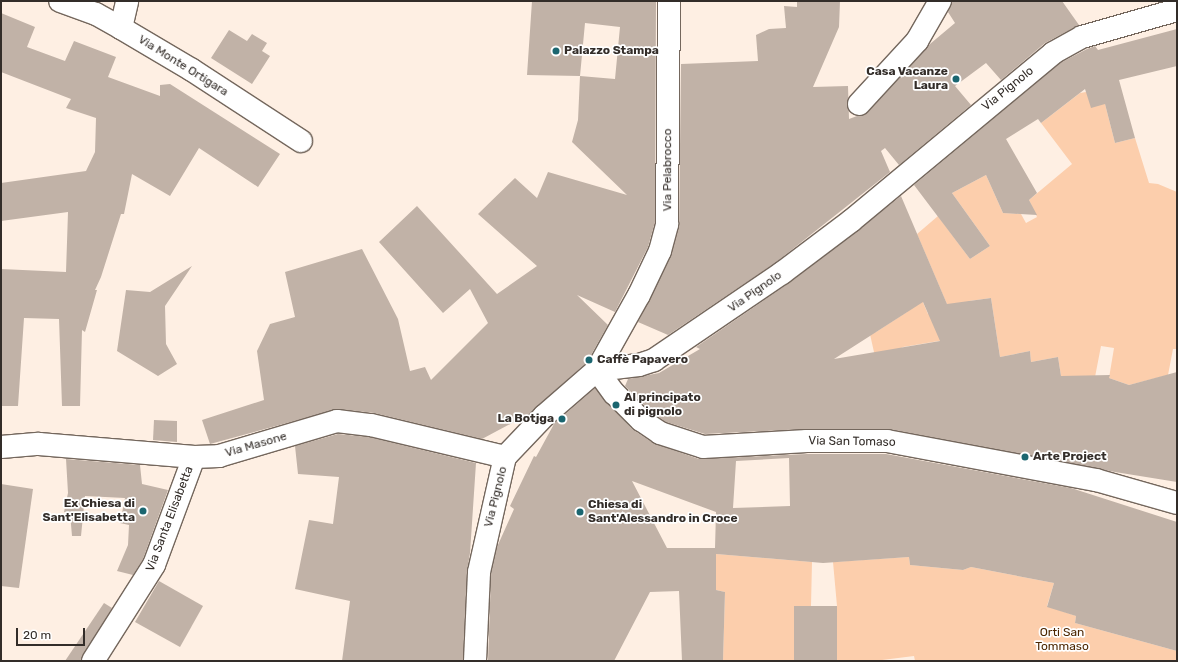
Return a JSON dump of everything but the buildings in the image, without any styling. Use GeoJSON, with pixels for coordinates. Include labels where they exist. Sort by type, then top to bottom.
{"type":"FeatureCollection","features":[{"type":"Feature","properties":{"kind":"street","name":"Via Monte Ortigara"},"geometry":{"type":"LineString","coordinates":[[60,1],[96,14],[122,28],[192,70],[301,141]]}},
{"type":"Feature","properties":{"kind":"street"},"geometry":{"type":"LineString","coordinates":[[122,28],[127,1]]}},
{"type":"Feature","properties":{"kind":"street","name":"Via Pelabrocco"},"geometry":{"type":"LineString","coordinates":[[597,370],[639,295],[660,251],[668,218],[666,84],[669,1]]}},
{"type":"Feature","properties":{"kind":"street"},"geometry":{"type":"LineString","coordinates":[[860,104],[917,42],[940,1]]}},
{"type":"Feature","properties":{"kind":"street","name":"Via Pignolo"},"geometry":{"type":"LineString","coordinates":[[475,661],[479,572],[506,457],[544,416],[597,370],[639,366],[654,360],[717,319],[851,221],[1053,52],[1082,37],[1177,10]]}},
{"type":"Feature","properties":{"kind":"street","name":"Via San Tomaso"},"geometry":{"type":"LineString","coordinates":[[597,370],[614,393],[641,420],[660,433],[703,447],[807,441],[887,441],[1096,480],[1177,503]]}},
{"type":"Feature","properties":{"kind":"street","name":"Via Masone"},"geometry":{"type":"LineString","coordinates":[[1,447],[39,444],[194,457],[219,456],[337,421],[371,425],[506,457]]}},
{"type":"Feature","properties":{"kind":"street","name":"Via Santa Elisabetta"},"geometry":{"type":"LineString","coordinates":[[93,661],[154,565],[194,457]]}},
{"type":"Feature","properties":{"kind":"green space"},"geometry":{"type":"Polygon","coordinates":[[[1086,92],[1105,104],[1115,143],[1135,138],[1149,183],[1158,184],[1177,192],[1177,349],[1173,349],[1168,375],[1129,385],[1109,378],[1114,348],[1101,346],[1095,377],[1061,376],[1058,357],[1031,362],[1030,351],[1000,357],[991,298],[969,301],[974,335],[903,347],[876,361],[867,321],[876,332],[907,312],[916,286],[928,314],[949,309],[917,234],[938,216],[970,259],[990,246],[952,193],[986,175],[1003,213],[1021,214],[1026,223],[1037,217],[1029,200],[1072,164],[1041,123],[1080,93],[1086,92]]]}},
{"type":"Feature","properties":{"kind":"green space"},"geometry":{"type":"Polygon","coordinates":[[[716,554],[812,562],[811,606],[794,661],[723,661],[725,592],[716,590],[716,554]]]}},
{"type":"Feature","properties":{"kind":"green space","name":"Orti San Tommaso"},"geometry":{"type":"Polygon","coordinates":[[[909,557],[910,565],[963,570],[971,567],[1054,583],[1047,606],[1076,616],[1075,623],[1177,651],[1177,661],[915,661],[914,656],[874,661],[837,661],[837,606],[833,562],[909,557]]]}},
{"type":"Feature","properties":{"kind":"place","name":"Palazzo Stampa"},"geometry":{"type":"Point","coordinates":[556,51]}},
{"type":"Feature","properties":{"kind":"place","name":"Casa Vacanze Laura"},"geometry":{"type":"Point","coordinates":[956,79]}},
{"type":"Feature","properties":{"kind":"place","name":"Caffè Papavero"},"geometry":{"type":"Point","coordinates":[589,360]}},
{"type":"Feature","properties":{"kind":"place","name":"Al principato di pignolo"},"geometry":{"type":"Point","coordinates":[616,405]}},
{"type":"Feature","properties":{"kind":"place","name":"La Botjga"},"geometry":{"type":"Point","coordinates":[562,419]}},
{"type":"Feature","properties":{"kind":"place","name":"Arte Project"},"geometry":{"type":"Point","coordinates":[1025,457]}},
{"type":"Feature","properties":{"kind":"place","name":"Ex Chiesa di Sant'Elisabetta"},"geometry":{"type":"Point","coordinates":[143,511]}},
{"type":"Feature","properties":{"kind":"place","name":"Chiesa di Sant'Alessandro in Croce"},"geometry":{"type":"Point","coordinates":[580,512]}}]}
